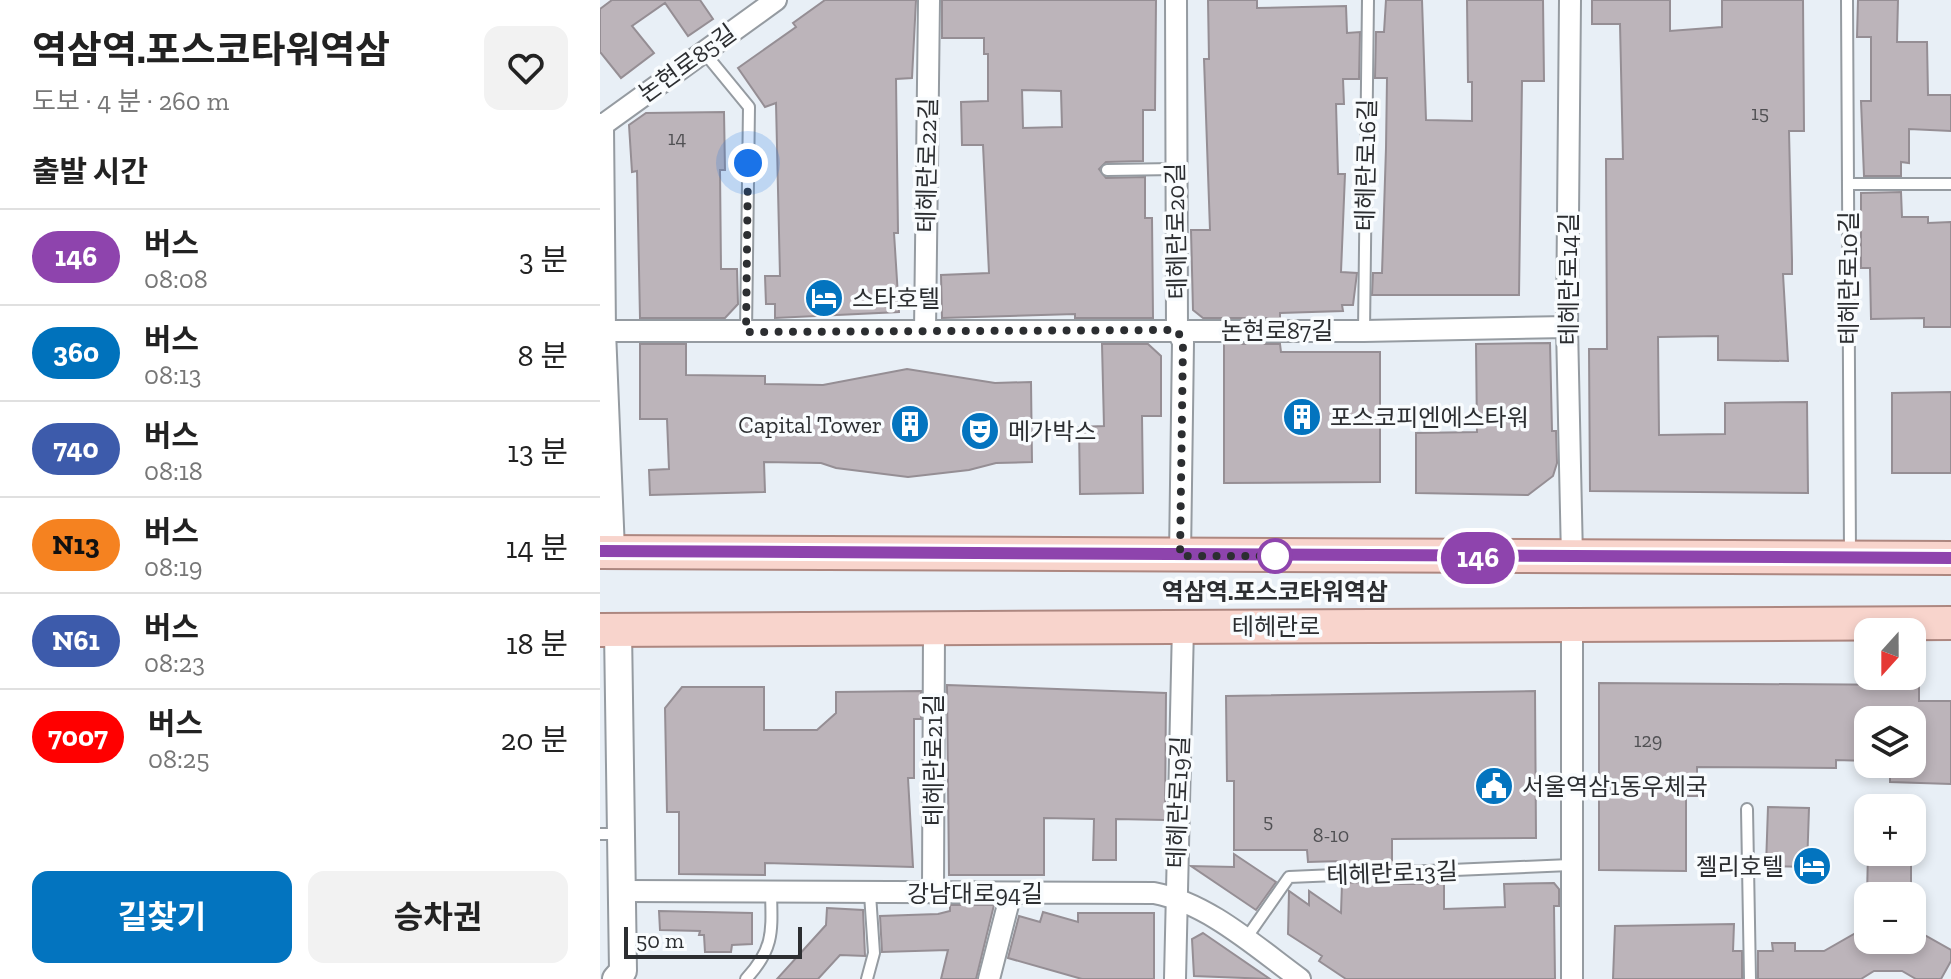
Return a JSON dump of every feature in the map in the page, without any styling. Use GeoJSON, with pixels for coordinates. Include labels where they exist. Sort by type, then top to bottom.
{"type":"FeatureCollection","features":[{"type":"Feature","properties":{"kind":"main road"},"geometry":{"type":"LineString","coordinates":[[606,552],[1951,558]]}},
{"type":"Feature","properties":{"kind":"main road","name":"테헤란로"},"geometry":{"type":"LineString","coordinates":[[609,630],[1951,623]]}},
{"type":"Feature","properties":{"kind":"street","name":"논현로85길"},"geometry":{"type":"LineString","coordinates":[[600,127],[776,0]]}},
{"type":"Feature","properties":{"kind":"street","name":"테헤란로22길"},"geometry":{"type":"LineString","coordinates":[[925,331],[929,0]]}},
{"type":"Feature","properties":{"kind":"street","name":"테헤란로20길"},"geometry":{"type":"LineString","coordinates":[[1176,0],[1177,330],[1183,342],[1180,556]]}},
{"type":"Feature","properties":{"kind":"street","name":"테헤란로14길"},"geometry":{"type":"LineString","coordinates":[[1570,0],[1567,327],[1572,558]]}},
{"type":"Feature","properties":{"kind":"street"},"geometry":{"type":"LineString","coordinates":[[600,127],[606,552]]}},
{"type":"Feature","properties":{"kind":"street","name":"논현로87길"},"geometry":{"type":"LineString","coordinates":[[602,331],[1364,331],[1567,327]]}},
{"type":"Feature","properties":{"kind":"street","name":"테헤란로19길"},"geometry":{"type":"LineString","coordinates":[[1175,979],[1183,626]]}},
{"type":"Feature","properties":{"kind":"street","name":"테헤란로21길"},"geometry":{"type":"LineString","coordinates":[[933,893],[934,627]]}},
{"type":"Feature","properties":{"kind":"street"},"geometry":{"type":"LineString","coordinates":[[1572,627],[1572,979]]}},
{"type":"Feature","properties":{"kind":"street"},"geometry":{"type":"LineString","coordinates":[[609,630],[611,834],[624,891],[623,976]]}},
{"type":"Feature","properties":{"kind":"street","name":"강남대로94길"},"geometry":{"type":"LineString","coordinates":[[624,891],[1154,893],[1175,897],[1245,940],[1300,979]]}},
{"type":"Feature","properties":{"kind":"street"},"geometry":{"type":"LineString","coordinates":[[989,979],[1011,893]]}},
{"type":"Feature","properties":{"kind":"lane","name":"테헤란로16길"},"geometry":{"type":"LineString","coordinates":[[1364,331],[1368,0]]}},
{"type":"Feature","properties":{"kind":"lane","name":"테헤란로10길"},"geometry":{"type":"LineString","coordinates":[[1847,0],[1850,557]]}},
{"type":"Feature","properties":{"kind":"lane"},"geometry":{"type":"LineString","coordinates":[[703,51],[749,107],[746,332]]}},
{"type":"Feature","properties":{"kind":"lane"},"geometry":{"type":"LineString","coordinates":[[1107,170],[1175,169]]}},
{"type":"Feature","properties":{"kind":"lane"},"geometry":{"type":"LineString","coordinates":[[1848,184],[1951,184]]}},
{"type":"Feature","properties":{"kind":"lane"},"geometry":{"type":"LineString","coordinates":[[1747,809],[1750,979]]}},
{"type":"Feature","properties":{"kind":"lane","name":"테헤란로13길"},"geometry":{"type":"LineString","coordinates":[[1245,940],[1289,877],[1570,865]]}},
{"type":"Feature","properties":{"kind":"lane"},"geometry":{"type":"LineString","coordinates":[[746,979],[763,961],[771,942],[771,893]]}},
{"type":"Feature","properties":{"kind":"lane"},"geometry":{"type":"LineString","coordinates":[[867,979],[874,953],[870,894]]}},
{"type":"Feature","properties":{"kind":"building"},"geometry":{"type":"Polygon","coordinates":[[[612,0],[700,0],[713,19],[688,36],[665,3],[632,26],[654,53],[621,78],[600,52],[600,9],[612,0]]]}},
{"type":"Feature","properties":{"kind":"building"},"geometry":{"type":"Polygon","coordinates":[[[825,0],[916,0],[912,78],[896,79],[898,233],[894,233],[899,312],[775,318],[775,304],[766,304],[765,276],[780,276],[776,103],[765,107],[738,68],[796,27],[793,23],[825,0]]]}},
{"type":"Feature","properties":{"kind":"building"},"geometry":{"type":"Polygon","coordinates":[[[942,0],[1156,0],[1155,110],[1143,110],[1143,161],[1106,162],[1099,169],[1106,178],[1145,177],[1145,218],[1152,218],[1153,318],[1075,318],[1075,314],[942,318],[941,275],[989,273],[983,145],[962,145],[961,102],[988,101],[988,54],[984,54],[984,38],[942,38],[942,0]],[[1022,90],[1023,128],[1062,127],[1061,91],[1022,90]]]}},
{"type":"Feature","properties":{"kind":"building"},"geometry":{"type":"Polygon","coordinates":[[[1208,0],[1257,0],[1257,8],[1346,6],[1347,33],[1360,32],[1359,79],[1343,79],[1344,104],[1336,104],[1338,174],[1345,174],[1341,272],[1357,273],[1353,305],[1342,305],[1343,311],[1280,313],[1280,318],[1203,318],[1193,310],[1191,230],[1210,230],[1204,59],[1209,59],[1208,0]]]}},
{"type":"Feature","properties":{"kind":"building"},"geometry":{"type":"Polygon","coordinates":[[[1386,0],[1422,0],[1426,120],[1472,121],[1467,0],[1543,0],[1544,81],[1522,81],[1519,295],[1372,295],[1373,273],[1382,273],[1387,78],[1375,78],[1376,32],[1384,32],[1386,0]]]}},
{"type":"Feature","properties":{"kind":"building"},"geometry":{"type":"Polygon","coordinates":[[[1592,0],[1670,0],[1670,31],[1722,27],[1722,0],[1803,0],[1804,131],[1789,131],[1792,274],[1783,274],[1788,361],[1718,360],[1718,336],[1658,337],[1659,435],[1725,434],[1725,403],[1807,402],[1808,493],[1590,491],[1589,349],[1607,349],[1606,159],[1623,159],[1620,24],[1592,24],[1592,0]]]}},
{"type":"Feature","properties":{"kind":"building"},"geometry":{"type":"Polygon","coordinates":[[[1858,0],[1898,0],[1897,42],[1927,42],[1928,95],[1951,95],[1951,131],[1909,129],[1909,163],[1901,162],[1901,176],[1864,176],[1861,101],[1871,101],[1871,37],[1857,37],[1858,0]]]}},
{"type":"Feature","properties":{"kind":"building"},"geometry":{"type":"Polygon","coordinates":[[[724,112],[725,170],[720,170],[721,269],[737,269],[738,304],[725,318],[640,318],[637,171],[632,172],[629,125],[646,113],[724,112]]]}},
{"type":"Feature","properties":{"kind":"building"},"geometry":{"type":"Polygon","coordinates":[[[1901,192],[1902,217],[1928,217],[1928,223],[1951,222],[1951,327],[1924,327],[1924,318],[1871,319],[1870,268],[1861,268],[1861,193],[1901,192]]]}},
{"type":"Feature","properties":{"kind":"building"},"geometry":{"type":"Polygon","coordinates":[[[1550,343],[1552,431],[1556,431],[1557,463],[1553,476],[1528,495],[1416,493],[1416,433],[1477,432],[1476,344],[1550,343]]]}},
{"type":"Feature","properties":{"kind":"building"},"geometry":{"type":"Polygon","coordinates":[[[640,344],[686,344],[686,375],[765,376],[765,384],[823,385],[907,369],[995,383],[1031,382],[1032,462],[996,463],[969,470],[908,477],[836,468],[821,463],[764,462],[765,492],[650,495],[649,470],[669,469],[667,419],[640,419],[640,344]]]}},
{"type":"Feature","properties":{"kind":"building"},"geometry":{"type":"Polygon","coordinates":[[[1102,344],[1148,344],[1161,356],[1161,416],[1142,416],[1143,493],[1080,494],[1079,427],[1104,426],[1102,344]]]}},
{"type":"Feature","properties":{"kind":"building","name":"포스코피엔에스타워"},"geometry":{"type":"Polygon","coordinates":[[[1224,344],[1280,344],[1281,352],[1380,352],[1380,482],[1224,483],[1224,344]]]}},
{"type":"Feature","properties":{"kind":"building"},"geometry":{"type":"Polygon","coordinates":[[[1951,392],[1951,473],[1892,473],[1892,393],[1951,392]]]}},
{"type":"Feature","properties":{"kind":"building"},"geometry":{"type":"Polygon","coordinates":[[[1599,683],[1854,685],[1854,690],[1919,690],[1919,701],[1951,701],[1951,784],[1890,782],[1890,778],[1926,778],[1926,706],[1854,706],[1854,761],[1836,760],[1836,768],[1697,767],[1697,796],[1686,796],[1686,871],[1599,870],[1599,683]]]}},
{"type":"Feature","properties":{"kind":"building"},"geometry":{"type":"Polygon","coordinates":[[[947,685],[1166,693],[1165,820],[1116,819],[1116,860],[1093,860],[1094,819],[1044,818],[1044,875],[949,875],[947,685]]]}},
{"type":"Feature","properties":{"kind":"building"},"geometry":{"type":"Polygon","coordinates":[[[682,687],[764,687],[764,730],[817,730],[836,713],[836,692],[921,691],[921,719],[914,719],[914,778],[908,778],[913,867],[765,863],[765,875],[679,874],[679,812],[667,812],[665,708],[682,687]]]}},
{"type":"Feature","properties":{"kind":"building"},"geometry":{"type":"Polygon","coordinates":[[[1535,691],[1536,838],[1392,839],[1392,865],[1342,867],[1342,861],[1308,862],[1307,850],[1234,850],[1234,781],[1227,781],[1226,696],[1535,691]]]}},
{"type":"Feature","properties":{"kind":"building"},"geometry":{"type":"Polygon","coordinates":[[[1768,807],[1809,808],[1807,867],[1766,866],[1768,807]]]}},
{"type":"Feature","properties":{"kind":"building"},"geometry":{"type":"Polygon","coordinates":[[[1234,854],[1276,882],[1256,910],[1191,866],[1234,867],[1234,854]]]}},
{"type":"Feature","properties":{"kind":"building"},"geometry":{"type":"Polygon","coordinates":[[[1868,866],[1911,866],[1911,882],[1867,882],[1868,866]]]}},
{"type":"Feature","properties":{"kind":"building"},"geometry":{"type":"Polygon","coordinates":[[[1392,881],[1392,884],[1444,884],[1444,909],[1505,907],[1504,884],[1554,883],[1559,889],[1559,906],[1554,906],[1555,979],[1346,979],[1319,961],[1322,956],[1288,934],[1289,891],[1309,905],[1309,891],[1341,913],[1342,883],[1392,881]]]}},
{"type":"Feature","properties":{"kind":"building"},"geometry":{"type":"Polygon","coordinates":[[[950,905],[994,905],[976,979],[941,979],[948,950],[882,952],[880,916],[938,914],[950,911],[950,905]]]}},
{"type":"Feature","properties":{"kind":"building"},"geometry":{"type":"Polygon","coordinates":[[[827,908],[863,910],[865,956],[840,955],[818,979],[777,979],[826,925],[827,908]]]}},
{"type":"Feature","properties":{"kind":"building"},"geometry":{"type":"Polygon","coordinates":[[[659,911],[752,913],[752,944],[732,945],[731,952],[705,952],[704,935],[699,935],[700,931],[660,930],[659,911]]]}},
{"type":"Feature","properties":{"kind":"building"},"geometry":{"type":"Polygon","coordinates":[[[1043,912],[1078,922],[1078,913],[1154,913],[1154,979],[1082,979],[1008,958],[1019,916],[1040,922],[1043,912]]]}},
{"type":"Feature","properties":{"kind":"building"},"geometry":{"type":"Polygon","coordinates":[[[1734,924],[1733,951],[1742,951],[1742,979],[1613,979],[1615,926],[1734,924]]]}},
{"type":"Feature","properties":{"kind":"building"},"geometry":{"type":"Polygon","coordinates":[[[1203,933],[1270,979],[1194,976],[1192,939],[1203,933]]]}},
{"type":"Feature","properties":{"kind":"building"},"geometry":{"type":"Polygon","coordinates":[[[1854,934],[1854,954],[1926,954],[1926,936],[1951,950],[1951,961],[1941,979],[1916,979],[1902,971],[1874,971],[1861,979],[1758,979],[1758,951],[1773,951],[1772,943],[1795,943],[1795,951],[1824,951],[1854,934]]]}},
{"type":"Feature","properties":{"kind":"bus line","name":"146"},"geometry":{"type":"LineString","coordinates":[[600,551],[1472,558],[1951,558]]}},
{"type":"Feature","properties":{"kind":"place","name":"스타호텔"},"geometry":{"type":"Point","coordinates":[824,298]}},
{"type":"Feature","properties":{"kind":"place","name":"포스코피엔에스타워"},"geometry":{"type":"Point","coordinates":[1302,417]}},
{"type":"Feature","properties":{"kind":"place","name":"Capital Tower"},"geometry":{"type":"Point","coordinates":[910,424]}},
{"type":"Feature","properties":{"kind":"place","name":"메가박스"},"geometry":{"type":"Point","coordinates":[980,431]}},
{"type":"Feature","properties":{"kind":"place","name":"역삼역.포스코타워역삼"},"geometry":{"type":"Point","coordinates":[1275,556]}},
{"type":"Feature","properties":{"kind":"place","name":"서울역삼1동우체국"},"geometry":{"type":"Point","coordinates":[1494,786]}},
{"type":"Feature","properties":{"kind":"place","name":"젤리호텔"},"geometry":{"type":"Point","coordinates":[1812,866]}},
{"type":"Feature","properties":{"kind":"route"},"geometry":{"type":"LineString","coordinates":[[748,163],[746,332],[1177,330],[1183,342],[1180,556],[1275,556]]}}]}
